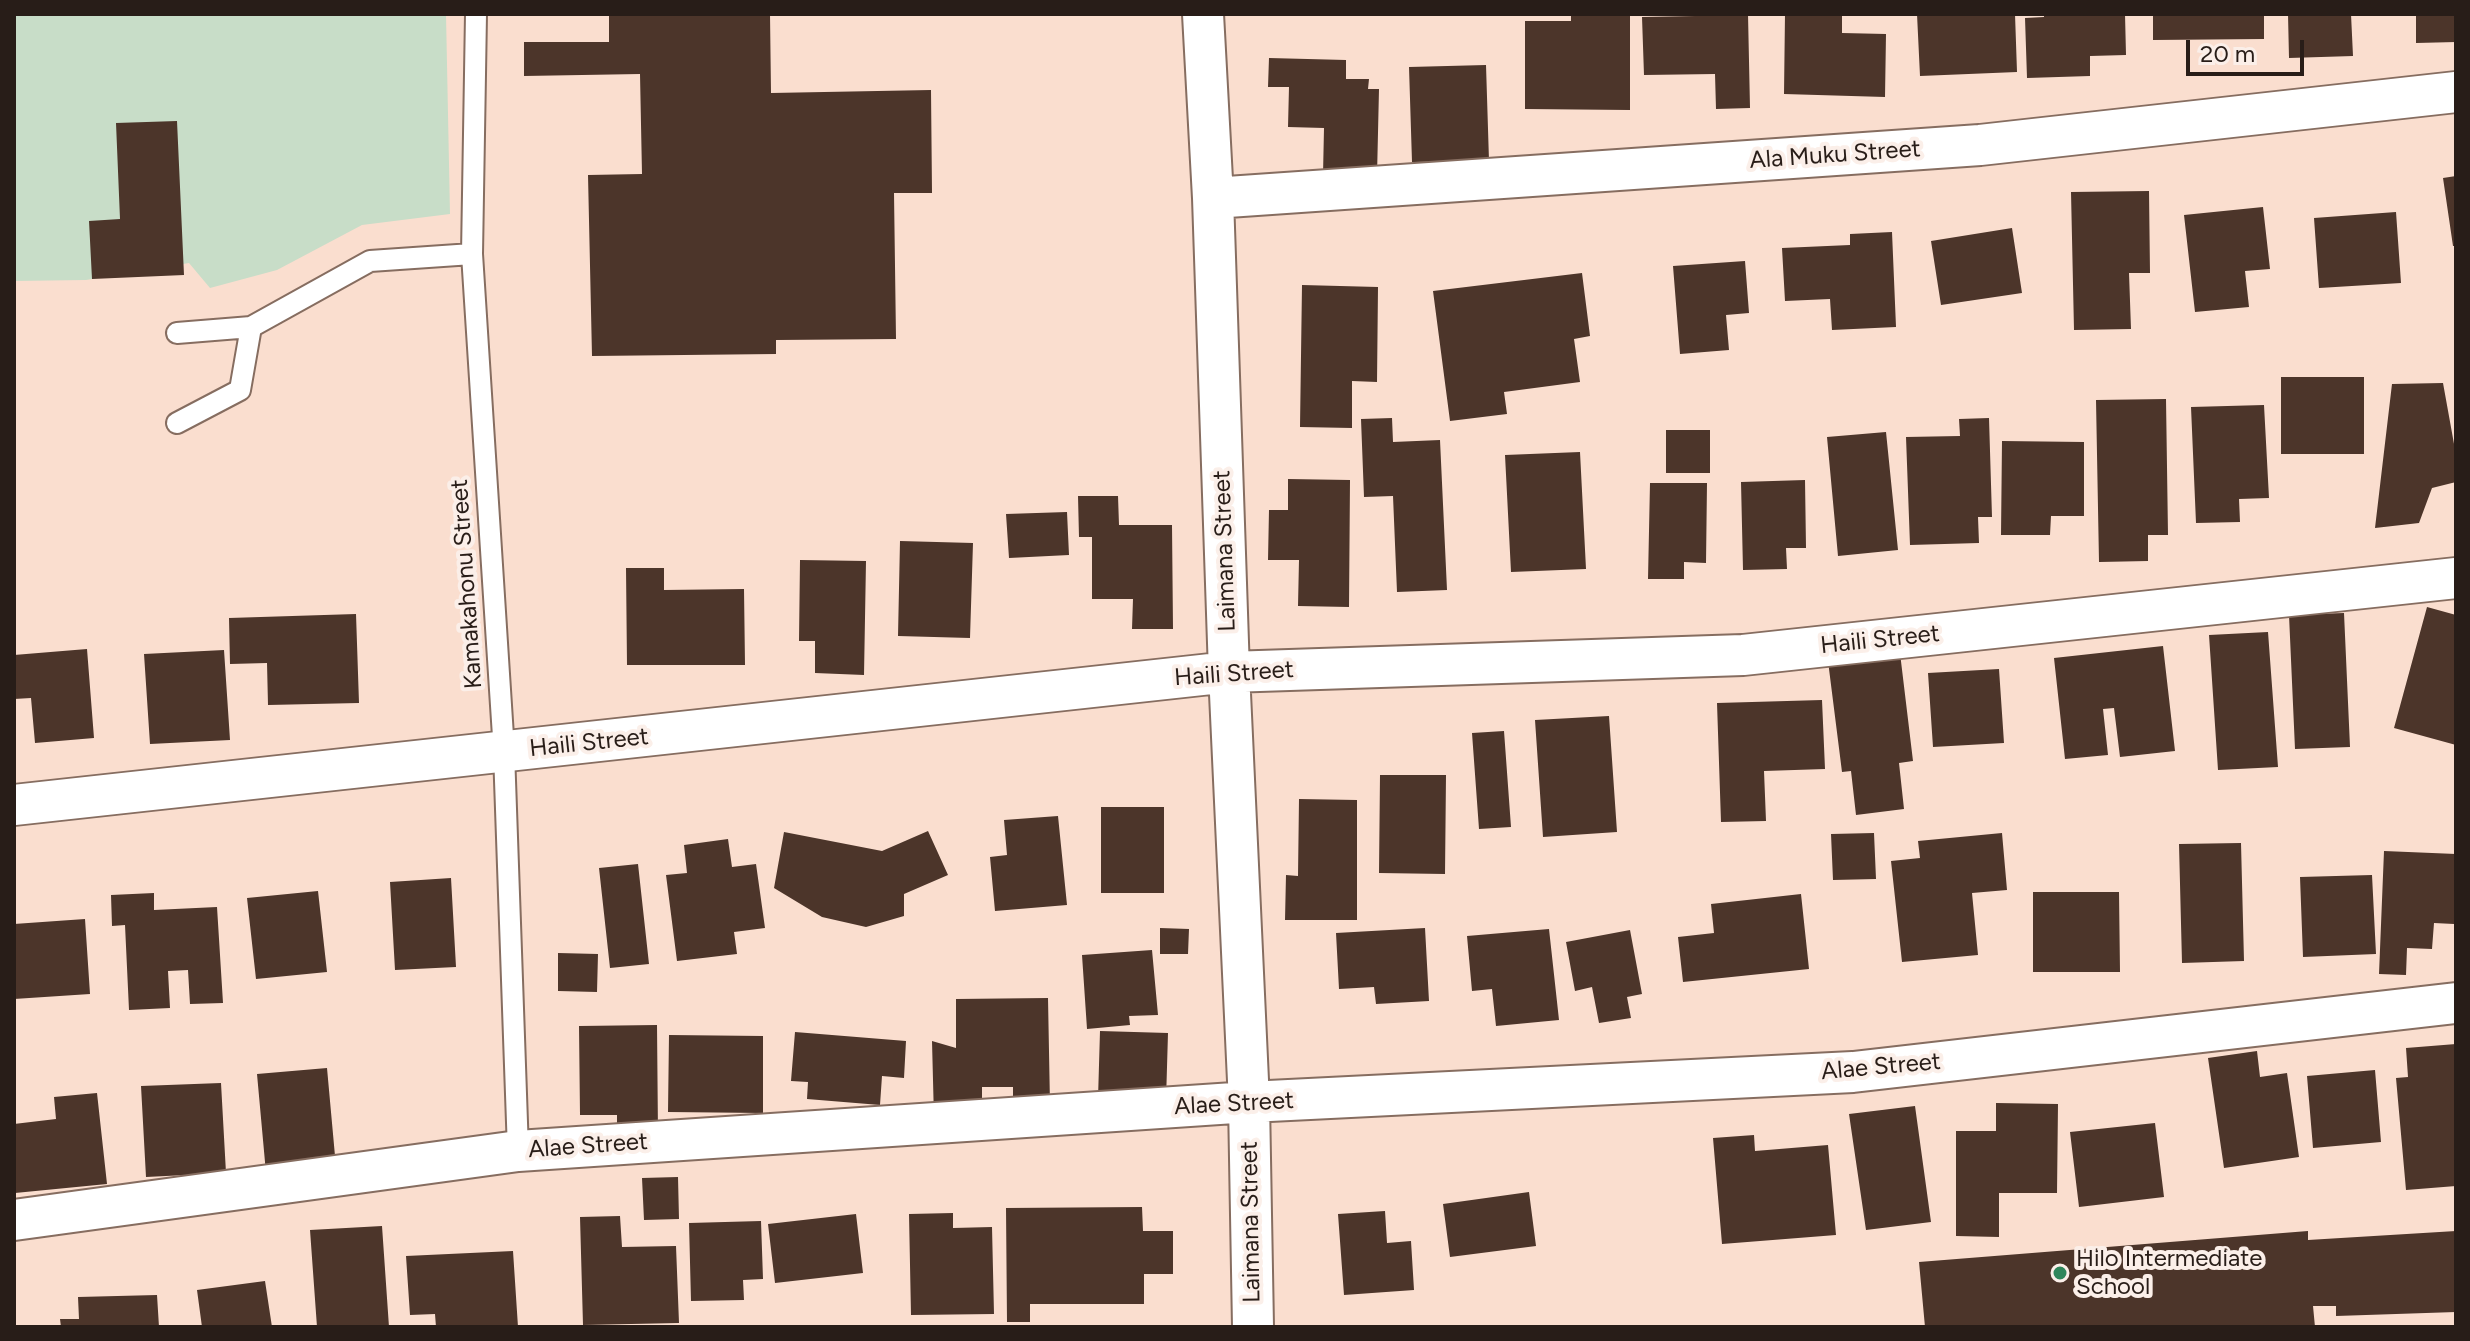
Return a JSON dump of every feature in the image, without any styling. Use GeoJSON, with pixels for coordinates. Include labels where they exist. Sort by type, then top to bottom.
{"type":"FeatureCollection","features":[{"type":"Feature","properties":{"kind":"street","name":"Laimana Street"},"geometry":{"type":"LineString","coordinates":[[1203,14],[1249,1102],[1253,1327]]}},
{"type":"Feature","properties":{"kind":"street","name":"Ala Muku Street"},"geometry":{"type":"LineString","coordinates":[[1213,198],[1980,145],[2456,92]]}},
{"type":"Feature","properties":{"kind":"street","name":"Haili Street"},"geometry":{"type":"LineString","coordinates":[[14,805],[1229,672],[1743,655],[2456,578]]}},
{"type":"Feature","properties":{"kind":"street","name":"Alae Street"},"geometry":{"type":"LineString","coordinates":[[14,1220],[518,1151],[1249,1102],[1853,1072],[2456,1003]]}},
{"type":"Feature","properties":{"kind":"lane","name":"Kamakahonu Street"},"geometry":{"type":"LineString","coordinates":[[476,14],[472,254],[504,752],[518,1151]]}},
{"type":"Feature","properties":{"kind":"lane"},"geometry":{"type":"LineString","coordinates":[[177,333],[251,327],[370,261],[472,254]]}},
{"type":"Feature","properties":{"kind":"lane"},"geometry":{"type":"LineString","coordinates":[[177,423],[240,390],[251,327]]}},
{"type":"Feature","properties":{"kind":"green space"},"geometry":{"type":"Polygon","coordinates":[[[14,14],[446,14],[450,214],[362,225],[277,270],[210,288],[189,263],[86,280],[14,281],[14,14]]]}},
{"type":"Feature","properties":{"kind":"building"},"geometry":{"type":"Polygon","coordinates":[[[609,14],[770,14],[771,93],[931,90],[932,193],[894,193],[896,339],[776,340],[776,354],[592,356],[588,175],[642,174],[640,74],[524,76],[524,42],[609,42],[609,14]]]}},
{"type":"Feature","properties":{"kind":"building"},"geometry":{"type":"Polygon","coordinates":[[[1571,14],[1630,14],[1630,110],[1525,109],[1525,21],[1571,21],[1571,14]]]}},
{"type":"Feature","properties":{"kind":"building"},"geometry":{"type":"Polygon","coordinates":[[[1748,14],[1750,108],[1716,109],[1715,74],[1644,75],[1642,17],[1748,14]]]}},
{"type":"Feature","properties":{"kind":"building"},"geometry":{"type":"Polygon","coordinates":[[[1785,14],[1842,14],[1842,33],[1886,34],[1885,97],[1784,94],[1785,14]]]}},
{"type":"Feature","properties":{"kind":"building"},"geometry":{"type":"Polygon","coordinates":[[[1917,14],[2015,14],[2017,72],[1920,76],[1917,14]]]}},
{"type":"Feature","properties":{"kind":"building"},"geometry":{"type":"Polygon","coordinates":[[[2044,14],[2125,14],[2126,55],[2090,56],[2090,76],[2027,78],[2025,18],[2044,17],[2044,14]]]}},
{"type":"Feature","properties":{"kind":"building"},"geometry":{"type":"Polygon","coordinates":[[[2153,14],[2264,14],[2264,39],[2153,40],[2153,14]]]}},
{"type":"Feature","properties":{"kind":"building"},"geometry":{"type":"Polygon","coordinates":[[[2288,14],[2351,14],[2353,56],[2289,58],[2288,14]]]}},
{"type":"Feature","properties":{"kind":"building"},"geometry":{"type":"Polygon","coordinates":[[[2416,14],[2456,14],[2456,42],[2416,43],[2416,14]]]}},
{"type":"Feature","properties":{"kind":"building"},"geometry":{"type":"Polygon","coordinates":[[[1269,58],[1346,60],[1346,79],[1369,79],[1368,89],[1379,89],[1377,176],[1323,175],[1324,128],[1288,127],[1289,87],[1268,87],[1269,58]]]}},
{"type":"Feature","properties":{"kind":"building"},"geometry":{"type":"Polygon","coordinates":[[[1486,65],[1489,161],[1412,162],[1409,67],[1486,65]]]}},
{"type":"Feature","properties":{"kind":"building"},"geometry":{"type":"Polygon","coordinates":[[[177,121],[184,275],[92,279],[89,221],[120,219],[116,123],[177,121]]]}},
{"type":"Feature","properties":{"kind":"building"},"geometry":{"type":"Polygon","coordinates":[[[2456,176],[2456,246],[2453,246],[2443,178],[2456,176]]]}},
{"type":"Feature","properties":{"kind":"building"},"geometry":{"type":"Polygon","coordinates":[[[2149,191],[2150,273],[2129,273],[2131,329],[2074,330],[2071,192],[2149,191]]]}},
{"type":"Feature","properties":{"kind":"building"},"geometry":{"type":"Polygon","coordinates":[[[2263,207],[2270,269],[2245,271],[2249,307],[2195,312],[2184,215],[2263,207]]]}},
{"type":"Feature","properties":{"kind":"building"},"geometry":{"type":"Polygon","coordinates":[[[2396,212],[2401,283],[2319,288],[2314,218],[2396,212]]]}},
{"type":"Feature","properties":{"kind":"building"},"geometry":{"type":"Polygon","coordinates":[[[2012,228],[2022,293],[1941,305],[1931,241],[2012,228]]]}},
{"type":"Feature","properties":{"kind":"building"},"geometry":{"type":"Polygon","coordinates":[[[1892,232],[1896,327],[1832,330],[1830,299],[1785,301],[1782,248],[1850,245],[1850,234],[1892,232]]]}},
{"type":"Feature","properties":{"kind":"building"},"geometry":{"type":"Polygon","coordinates":[[[1745,261],[1749,313],[1726,315],[1729,350],[1680,354],[1673,266],[1745,261]]]}},
{"type":"Feature","properties":{"kind":"building"},"geometry":{"type":"Polygon","coordinates":[[[1582,273],[1590,336],[1574,339],[1580,382],[1504,392],[1507,414],[1450,421],[1433,291],[1582,273]]]}},
{"type":"Feature","properties":{"kind":"building"},"geometry":{"type":"Polygon","coordinates":[[[1302,285],[1378,287],[1377,382],[1352,381],[1352,428],[1300,427],[1302,285]]]}},
{"type":"Feature","properties":{"kind":"building"},"geometry":{"type":"Polygon","coordinates":[[[2281,377],[2364,377],[2364,454],[2281,454],[2281,377]]]}},
{"type":"Feature","properties":{"kind":"building"},"geometry":{"type":"Polygon","coordinates":[[[2443,383],[2456,455],[2456,482],[2432,488],[2419,523],[2375,528],[2392,384],[2443,383]]]}},
{"type":"Feature","properties":{"kind":"building"},"geometry":{"type":"Polygon","coordinates":[[[2166,399],[2168,535],[2148,535],[2148,561],[2099,562],[2096,400],[2166,399]]]}},
{"type":"Feature","properties":{"kind":"building"},"geometry":{"type":"Polygon","coordinates":[[[2264,405],[2269,498],[2239,499],[2240,522],[2196,523],[2191,407],[2264,405]]]}},
{"type":"Feature","properties":{"kind":"building"},"geometry":{"type":"Polygon","coordinates":[[[1392,418],[1393,442],[1440,440],[1447,590],[1397,592],[1393,496],[1364,497],[1361,419],[1392,418]]]}},
{"type":"Feature","properties":{"kind":"building"},"geometry":{"type":"Polygon","coordinates":[[[1989,418],[1992,517],[1978,517],[1979,543],[1910,545],[1906,437],[1960,436],[1959,419],[1989,418]]]}},
{"type":"Feature","properties":{"kind":"building"},"geometry":{"type":"Polygon","coordinates":[[[1666,430],[1710,430],[1710,473],[1666,473],[1666,430]]]}},
{"type":"Feature","properties":{"kind":"building"},"geometry":{"type":"Polygon","coordinates":[[[1886,432],[1898,550],[1838,556],[1827,437],[1886,432]]]}},
{"type":"Feature","properties":{"kind":"building"},"geometry":{"type":"Polygon","coordinates":[[[2002,441],[2084,442],[2084,516],[2051,516],[2050,535],[2001,535],[2002,441]]]}},
{"type":"Feature","properties":{"kind":"building"},"geometry":{"type":"Polygon","coordinates":[[[1580,452],[1586,569],[1511,572],[1505,455],[1580,452]]]}},
{"type":"Feature","properties":{"kind":"building"},"geometry":{"type":"Polygon","coordinates":[[[1288,479],[1350,480],[1349,607],[1298,606],[1299,560],[1268,560],[1269,510],[1288,510],[1288,479]]]}},
{"type":"Feature","properties":{"kind":"building"},"geometry":{"type":"Polygon","coordinates":[[[1805,480],[1806,548],[1786,548],[1787,569],[1743,570],[1741,482],[1805,480]]]}},
{"type":"Feature","properties":{"kind":"building"},"geometry":{"type":"Polygon","coordinates":[[[1650,483],[1707,483],[1706,563],[1684,562],[1684,579],[1648,579],[1650,483]]]}},
{"type":"Feature","properties":{"kind":"building"},"geometry":{"type":"Polygon","coordinates":[[[1078,496],[1118,496],[1119,525],[1172,525],[1173,629],[1132,629],[1133,599],[1092,599],[1092,537],[1079,537],[1078,496]]]}},
{"type":"Feature","properties":{"kind":"building"},"geometry":{"type":"Polygon","coordinates":[[[1067,512],[1069,555],[1009,558],[1006,514],[1067,512]]]}},
{"type":"Feature","properties":{"kind":"building"},"geometry":{"type":"Polygon","coordinates":[[[900,541],[973,543],[970,638],[898,636],[900,541]]]}},
{"type":"Feature","properties":{"kind":"building"},"geometry":{"type":"Polygon","coordinates":[[[800,560],[866,561],[864,675],[815,673],[815,641],[799,641],[800,560]]]}},
{"type":"Feature","properties":{"kind":"building"},"geometry":{"type":"Polygon","coordinates":[[[626,568],[664,568],[664,590],[744,589],[745,665],[627,665],[626,568]]]}},
{"type":"Feature","properties":{"kind":"building"},"geometry":{"type":"Polygon","coordinates":[[[2427,607],[2456,615],[2456,745],[2394,728],[2427,607]]]}},
{"type":"Feature","properties":{"kind":"building"},"geometry":{"type":"Polygon","coordinates":[[[2344,613],[2350,747],[2295,749],[2289,615],[2344,613]]]}},
{"type":"Feature","properties":{"kind":"building"},"geometry":{"type":"Polygon","coordinates":[[[356,614],[359,703],[268,705],[267,663],[230,664],[229,618],[356,614]]]}},
{"type":"Feature","properties":{"kind":"building"},"geometry":{"type":"Polygon","coordinates":[[[2268,632],[2278,767],[2218,770],[2209,635],[2268,632]]]}},
{"type":"Feature","properties":{"kind":"building"},"geometry":{"type":"Polygon","coordinates":[[[2163,646],[2175,751],[2120,757],[2114,708],[2103,709],[2108,755],[2065,759],[2054,658],[2163,646]]]}},
{"type":"Feature","properties":{"kind":"building"},"geometry":{"type":"Polygon","coordinates":[[[87,649],[94,738],[35,743],[31,698],[14,699],[14,655],[87,649]]]}},
{"type":"Feature","properties":{"kind":"building"},"geometry":{"type":"Polygon","coordinates":[[[224,650],[230,740],[150,744],[144,654],[224,650]]]}},
{"type":"Feature","properties":{"kind":"building"},"geometry":{"type":"Polygon","coordinates":[[[1900,653],[1913,761],[1899,763],[1904,809],[1856,815],[1851,771],[1842,772],[1828,661],[1900,653]]]}},
{"type":"Feature","properties":{"kind":"building"},"geometry":{"type":"Polygon","coordinates":[[[1999,669],[2004,743],[1933,747],[1928,673],[1999,669]]]}},
{"type":"Feature","properties":{"kind":"building"},"geometry":{"type":"Polygon","coordinates":[[[1822,700],[1825,769],[1764,771],[1766,821],[1721,822],[1717,703],[1822,700]]]}},
{"type":"Feature","properties":{"kind":"building"},"geometry":{"type":"Polygon","coordinates":[[[1609,716],[1617,832],[1543,837],[1535,720],[1609,716]]]}},
{"type":"Feature","properties":{"kind":"building"},"geometry":{"type":"Polygon","coordinates":[[[1504,731],[1511,827],[1479,829],[1472,733],[1504,731]]]}},
{"type":"Feature","properties":{"kind":"building"},"geometry":{"type":"Polygon","coordinates":[[[1380,775],[1446,775],[1445,874],[1379,873],[1380,775]]]}},
{"type":"Feature","properties":{"kind":"building"},"geometry":{"type":"Polygon","coordinates":[[[1299,799],[1357,800],[1357,920],[1285,920],[1286,875],[1298,876],[1299,799]]]}},
{"type":"Feature","properties":{"kind":"building"},"geometry":{"type":"Polygon","coordinates":[[[1101,807],[1164,807],[1164,893],[1101,893],[1101,807]]]}},
{"type":"Feature","properties":{"kind":"building"},"geometry":{"type":"Polygon","coordinates":[[[1058,816],[1067,905],[995,911],[990,857],[1007,855],[1004,820],[1058,816]]]}},
{"type":"Feature","properties":{"kind":"building"},"geometry":{"type":"Polygon","coordinates":[[[928,831],[948,875],[904,894],[904,916],[866,927],[822,917],[774,888],[784,832],[882,851],[928,831]]]}},
{"type":"Feature","properties":{"kind":"building"},"geometry":{"type":"Polygon","coordinates":[[[1874,833],[1876,879],[1833,880],[1831,834],[1874,833]]]}},
{"type":"Feature","properties":{"kind":"building"},"geometry":{"type":"Polygon","coordinates":[[[2002,833],[2007,890],[1972,893],[1978,955],[1902,962],[1891,861],[1920,858],[1918,841],[2002,833]]]}},
{"type":"Feature","properties":{"kind":"building"},"geometry":{"type":"Polygon","coordinates":[[[728,839],[732,867],[756,864],[765,928],[734,932],[737,954],[677,961],[666,875],[687,873],[684,845],[728,839]]]}},
{"type":"Feature","properties":{"kind":"building"},"geometry":{"type":"Polygon","coordinates":[[[2241,843],[2244,961],[2182,963],[2179,844],[2241,843]]]}},
{"type":"Feature","properties":{"kind":"building"},"geometry":{"type":"Polygon","coordinates":[[[2384,851],[2456,854],[2454,924],[2434,923],[2432,949],[2407,948],[2406,975],[2379,974],[2384,851]]]}},
{"type":"Feature","properties":{"kind":"building"},"geometry":{"type":"Polygon","coordinates":[[[638,864],[649,964],[610,968],[599,868],[638,864]]]}},
{"type":"Feature","properties":{"kind":"building"},"geometry":{"type":"Polygon","coordinates":[[[2372,875],[2376,954],[2303,957],[2300,877],[2372,875]]]}},
{"type":"Feature","properties":{"kind":"building"},"geometry":{"type":"Polygon","coordinates":[[[451,878],[456,967],[395,970],[390,882],[451,878]]]}},
{"type":"Feature","properties":{"kind":"building"},"geometry":{"type":"Polygon","coordinates":[[[318,891],[327,972],[256,979],[247,898],[318,891]]]}},
{"type":"Feature","properties":{"kind":"building"},"geometry":{"type":"Polygon","coordinates":[[[2033,892],[2119,892],[2120,972],[2033,972],[2033,892]]]}},
{"type":"Feature","properties":{"kind":"building"},"geometry":{"type":"Polygon","coordinates":[[[154,893],[154,910],[217,907],[223,1003],[190,1004],[188,970],[168,971],[170,1008],[129,1010],[125,925],[112,926],[111,895],[154,893]]]}},
{"type":"Feature","properties":{"kind":"building"},"geometry":{"type":"Polygon","coordinates":[[[1801,894],[1809,969],[1683,982],[1678,937],[1714,933],[1711,904],[1801,894]]]}},
{"type":"Feature","properties":{"kind":"building"},"geometry":{"type":"Polygon","coordinates":[[[85,919],[90,994],[14,999],[14,924],[85,919]]]}},
{"type":"Feature","properties":{"kind":"building"},"geometry":{"type":"Polygon","coordinates":[[[1160,928],[1189,929],[1188,954],[1160,954],[1160,928]]]}},
{"type":"Feature","properties":{"kind":"building"},"geometry":{"type":"Polygon","coordinates":[[[1425,928],[1429,1001],[1376,1004],[1374,987],[1339,989],[1336,933],[1425,928]]]}},
{"type":"Feature","properties":{"kind":"building"},"geometry":{"type":"Polygon","coordinates":[[[1549,929],[1559,1020],[1496,1026],[1492,989],[1472,991],[1467,936],[1549,929]]]}},
{"type":"Feature","properties":{"kind":"building"},"geometry":{"type":"Polygon","coordinates":[[[1630,930],[1642,994],[1627,997],[1631,1018],[1599,1023],[1592,987],[1575,991],[1566,942],[1630,930]]]}},
{"type":"Feature","properties":{"kind":"building"},"geometry":{"type":"Polygon","coordinates":[[[1152,950],[1158,1015],[1129,1016],[1130,1025],[1087,1029],[1082,955],[1152,950]]]}},
{"type":"Feature","properties":{"kind":"building"},"geometry":{"type":"Polygon","coordinates":[[[558,953],[598,954],[597,992],[558,991],[558,953]]]}},
{"type":"Feature","properties":{"kind":"building"},"geometry":{"type":"Polygon","coordinates":[[[1048,998],[1050,1105],[1013,1105],[1013,1087],[982,1087],[982,1118],[934,1119],[932,1041],[956,1048],[956,999],[1048,998]]]}},
{"type":"Feature","properties":{"kind":"building"},"geometry":{"type":"Polygon","coordinates":[[[657,1025],[658,1135],[617,1135],[617,1115],[580,1115],[579,1026],[657,1025]]]}},
{"type":"Feature","properties":{"kind":"building"},"geometry":{"type":"Polygon","coordinates":[[[1100,1031],[1168,1033],[1166,1101],[1098,1099],[1100,1031]]]}},
{"type":"Feature","properties":{"kind":"building"},"geometry":{"type":"Polygon","coordinates":[[[795,1032],[906,1041],[904,1078],[882,1076],[880,1105],[807,1099],[808,1082],[791,1081],[795,1032]]]}},
{"type":"Feature","properties":{"kind":"building"},"geometry":{"type":"Polygon","coordinates":[[[669,1035],[763,1036],[763,1113],[668,1112],[669,1035]]]}},
{"type":"Feature","properties":{"kind":"building"},"geometry":{"type":"Polygon","coordinates":[[[2456,1044],[2456,1186],[2406,1190],[2396,1078],[2408,1077],[2406,1048],[2456,1044]]]}},
{"type":"Feature","properties":{"kind":"building"},"geometry":{"type":"Polygon","coordinates":[[[2257,1051],[2260,1077],[2287,1073],[2299,1157],[2224,1168],[2208,1058],[2257,1051]]]}},
{"type":"Feature","properties":{"kind":"building"},"geometry":{"type":"Polygon","coordinates":[[[327,1068],[336,1167],[266,1173],[257,1074],[327,1068]]]}},
{"type":"Feature","properties":{"kind":"building"},"geometry":{"type":"Polygon","coordinates":[[[2375,1070],[2381,1142],[2313,1148],[2307,1076],[2375,1070]]]}},
{"type":"Feature","properties":{"kind":"building"},"geometry":{"type":"Polygon","coordinates":[[[221,1083],[226,1173],[146,1177],[141,1086],[221,1083]]]}},
{"type":"Feature","properties":{"kind":"building"},"geometry":{"type":"Polygon","coordinates":[[[97,1093],[107,1184],[15,1193],[14,1124],[56,1119],[54,1097],[97,1093]]]}},
{"type":"Feature","properties":{"kind":"building"},"geometry":{"type":"Polygon","coordinates":[[[1996,1103],[2058,1104],[2057,1193],[1999,1193],[1999,1237],[1956,1236],[1956,1131],[1996,1131],[1996,1103]]]}},
{"type":"Feature","properties":{"kind":"building"},"geometry":{"type":"Polygon","coordinates":[[[1915,1106],[1931,1222],[1866,1230],[1849,1114],[1915,1106]]]}},
{"type":"Feature","properties":{"kind":"building"},"geometry":{"type":"Polygon","coordinates":[[[2155,1123],[2164,1197],[2079,1207],[2070,1132],[2155,1123]]]}},
{"type":"Feature","properties":{"kind":"building"},"geometry":{"type":"Polygon","coordinates":[[[1754,1135],[1755,1151],[1828,1145],[1836,1235],[1722,1244],[1713,1138],[1754,1135]]]}},
{"type":"Feature","properties":{"kind":"building"},"geometry":{"type":"Polygon","coordinates":[[[678,1177],[679,1219],[644,1220],[642,1178],[678,1177]]]}},
{"type":"Feature","properties":{"kind":"building"},"geometry":{"type":"Polygon","coordinates":[[[1529,1192],[1536,1246],[1450,1257],[1443,1204],[1529,1192]]]}},
{"type":"Feature","properties":{"kind":"building"},"geometry":{"type":"Polygon","coordinates":[[[1142,1207],[1143,1231],[1173,1231],[1173,1274],[1144,1274],[1144,1304],[1030,1304],[1030,1322],[1007,1322],[1006,1208],[1142,1207]]]}},
{"type":"Feature","properties":{"kind":"building"},"geometry":{"type":"Polygon","coordinates":[[[1385,1211],[1387,1243],[1411,1241],[1414,1290],[1344,1295],[1338,1214],[1385,1211]]]}},
{"type":"Feature","properties":{"kind":"building"},"geometry":{"type":"Polygon","coordinates":[[[953,1213],[953,1228],[992,1227],[994,1314],[911,1315],[909,1214],[953,1213]]]}},
{"type":"Feature","properties":{"kind":"building"},"geometry":{"type":"Polygon","coordinates":[[[856,1214],[863,1273],[775,1283],[768,1224],[856,1214]]]}},
{"type":"Feature","properties":{"kind":"building"},"geometry":{"type":"Polygon","coordinates":[[[620,1216],[622,1247],[676,1246],[679,1323],[583,1325],[580,1217],[620,1216]]]}},
{"type":"Feature","properties":{"kind":"building"},"geometry":{"type":"Polygon","coordinates":[[[761,1221],[763,1279],[743,1280],[744,1300],[691,1301],[689,1223],[761,1221]]]}},
{"type":"Feature","properties":{"kind":"building"},"geometry":{"type":"Polygon","coordinates":[[[382,1226],[389,1327],[317,1327],[310,1230],[382,1226]]]}},
{"type":"Feature","properties":{"kind":"building"},"geometry":{"type":"Polygon","coordinates":[[[2308,1231],[2308,1240],[2456,1231],[2456,1312],[2336,1316],[2336,1306],[2313,1306],[2315,1327],[1925,1327],[1919,1262],[2308,1231]]]}},
{"type":"Feature","properties":{"kind":"building"},"geometry":{"type":"Polygon","coordinates":[[[513,1251],[518,1327],[436,1327],[435,1314],[410,1315],[406,1256],[513,1251]]]}},
{"type":"Feature","properties":{"kind":"building"},"geometry":{"type":"Polygon","coordinates":[[[265,1281],[272,1327],[202,1327],[197,1290],[265,1281]]]}},
{"type":"Feature","properties":{"kind":"building"},"geometry":{"type":"Polygon","coordinates":[[[157,1295],[159,1327],[61,1327],[60,1319],[79,1319],[78,1297],[157,1295]]]}},
{"type":"Feature","properties":{"kind":"place","name":"Hilo Intermediate School"},"geometry":{"type":"Point","coordinates":[2060,1273]}}]}
